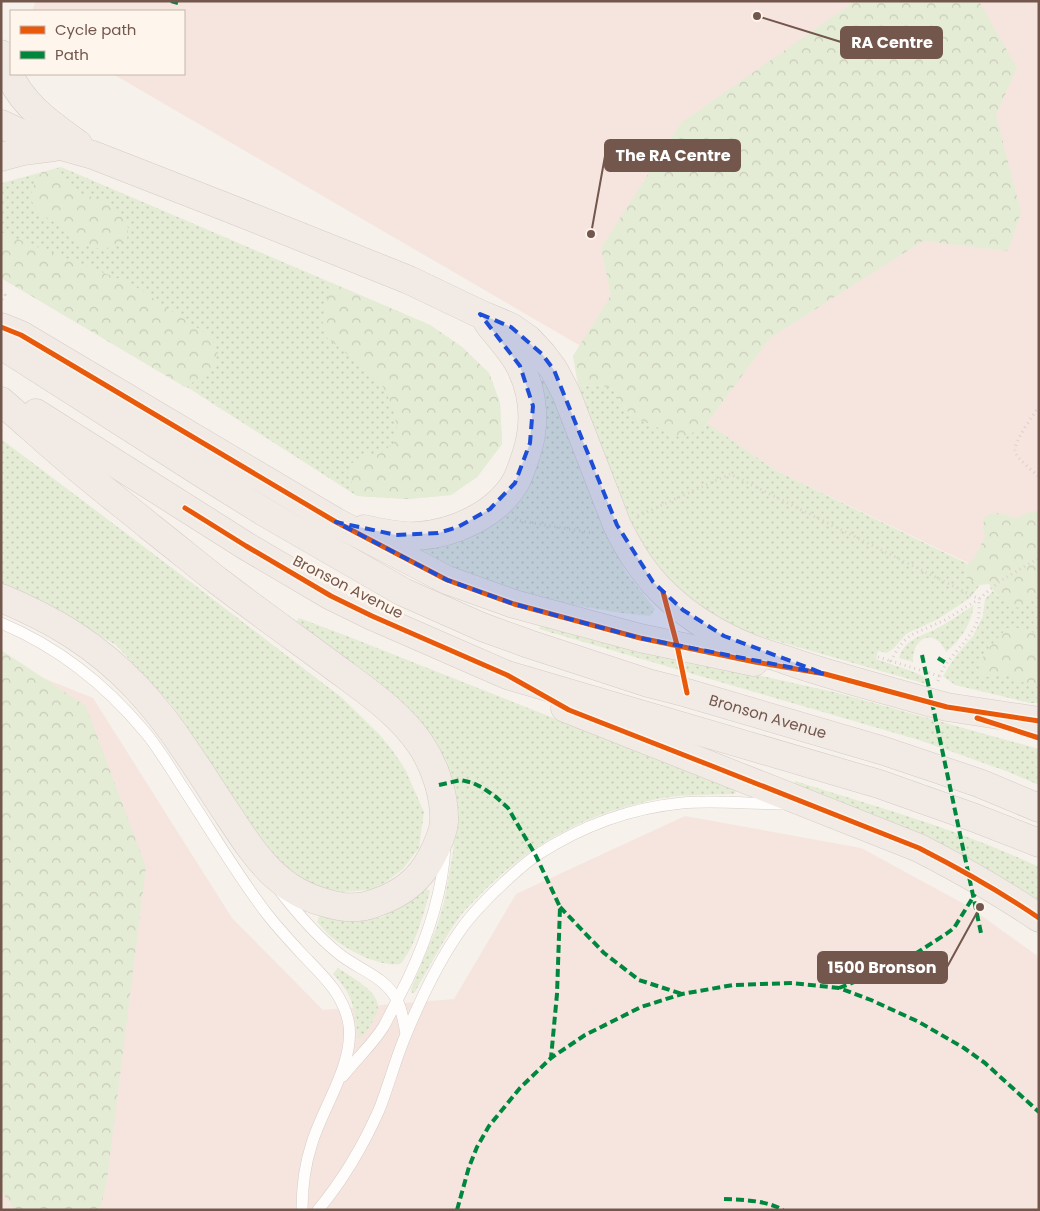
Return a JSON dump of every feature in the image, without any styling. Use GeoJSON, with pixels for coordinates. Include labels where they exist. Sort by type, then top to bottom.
{"type":"FeatureCollection","features":[{"type":"Feature","properties":{"kind":"highway"},"geometry":{"type":"LineString","coordinates":[[1,54],[11,78],[25,100],[49,123],[93,155]]}},
{"type":"Feature","properties":{"kind":"highway"},"geometry":{"type":"LineString","coordinates":[[1,124],[29,137],[93,155],[410,280],[480,314],[512,327],[528,339],[542,354],[554,370],[566,392],[617,525],[627,545],[653,582],[683,610],[724,636],[751,648],[825,674],[939,705],[1039,738]]}},
{"type":"Feature","properties":{"kind":"highway"},"geometry":{"type":"LineString","coordinates":[[1,157],[23,151],[63,146]]}},
{"type":"Feature","properties":{"kind":"highway"},"geometry":{"type":"LineString","coordinates":[[336,522],[377,532],[417,536],[438,533],[458,527],[490,509],[504,497],[515,483],[530,444],[533,406],[528,385],[520,366],[510,350],[480,314]]}},
{"type":"Feature","properties":{"kind":"highway"},"geometry":{"type":"LineString","coordinates":[[1,327],[21,335],[336,522],[447,580],[514,604],[640,638],[755,662],[825,674]]}},
{"type":"Feature","properties":{"kind":"highway","name":"Bronson Avenue"},"geometry":{"type":"LineString","coordinates":[[1,345],[226,489],[341,558],[403,592],[529,644],[648,683],[884,751],[979,783],[1039,808]]}},
{"type":"Feature","properties":{"kind":"highway","name":"Bronson Avenue"},"geometry":{"type":"LineString","coordinates":[[1,391],[192,513],[331,596],[507,675],[879,784],[1039,843]]}},
{"type":"Feature","properties":{"kind":"highway"},"geometry":{"type":"LineString","coordinates":[[1,401],[92,481],[217,580],[392,710],[422,747],[440,785],[444,824],[430,860],[422,872],[398,893],[368,906],[352,908],[336,906],[302,895],[273,874],[253,853],[185,749],[138,688],[95,649],[74,635],[30,610],[1,598]]}},
{"type":"Feature","properties":{"kind":"highway"},"geometry":{"type":"LineString","coordinates":[[507,675],[569,710],[919,848],[1015,902],[1039,918]]}},
{"type":"Feature","properties":{"kind":"highway"},"geometry":{"type":"LineString","coordinates":[[939,705],[1039,721]]}},
{"type":"Feature","properties":{"kind":"lane"},"geometry":{"type":"LineString","coordinates":[[1,623],[48,647],[78,666],[134,718],[164,757],[254,897],[284,935],[332,984],[340,997],[346,1010],[349,1027],[346,1057],[337,1084],[311,1144],[303,1184],[302,1210]]}},
{"type":"Feature","properties":{"kind":"lane"},"geometry":{"type":"LineString","coordinates":[[318,1210],[352,1164],[366,1137],[379,1110],[406,1034],[424,993],[448,948],[479,907],[516,872],[536,856],[576,833],[601,822],[652,807],[709,801],[810,805]]}},
{"type":"Feature","properties":{"kind":"lane"},"geometry":{"type":"LineString","coordinates":[[337,1084],[383,1027],[419,956],[436,906],[444,866],[444,824]]}},
{"type":"Feature","properties":{"kind":"lane"},"geometry":{"type":"LineString","coordinates":[[253,853],[279,890],[308,925],[338,953],[384,983],[397,1001],[406,1034]]}},
{"type":"Feature","properties":{"kind":"path"},"geometry":{"type":"LineString","coordinates":[[1,291],[5,294],[2,300]]}},
{"type":"Feature","properties":{"kind":"path"},"geometry":{"type":"LineString","coordinates":[[1039,406],[1015,443],[1014,450],[1018,457],[1039,477]]}},
{"type":"Feature","properties":{"kind":"path"},"geometry":{"type":"LineString","coordinates":[[514,520],[596,533],[730,474],[979,599]]}},
{"type":"Feature","properties":{"kind":"path"},"geometry":{"type":"LineString","coordinates":[[891,661],[904,640],[911,635],[945,620],[979,599],[1000,581],[1039,558]]}},
{"type":"Feature","properties":{"kind":"path"},"geometry":{"type":"LineString","coordinates":[[939,705],[940,676],[946,663],[969,637],[978,620],[979,599]]}},
{"type":"Feature","properties":{"kind":"path"},"geometry":{"type":"LineString","coordinates":[[878,657],[940,676]]}},
{"type":"Feature","properties":{"kind":"highlighted area"},"geometry":{"type":"Polygon","coordinates":[[[480,314],[511,327],[542,354],[554,370],[617,525],[653,582],[683,610],[724,636],[825,674],[640,638],[514,604],[447,580],[336,522],[396,535],[438,533],[458,527],[490,509],[515,483],[530,443],[533,406],[520,366],[480,314]]]}},
{"type":"Feature","properties":{"kind":"shaded area"},"geometry":{"type":"Polygon","coordinates":[[[36,1],[1039,1],[1039,597],[775,470],[665,395],[115,75],[185,75],[185,10],[32,10],[36,1]]]}},
{"type":"Feature","properties":{"kind":"shaded area"},"geometry":{"type":"Polygon","coordinates":[[[1,661],[93,698],[232,918],[323,1010],[454,999],[516,894],[685,816],[861,848],[968,906],[1039,957],[1039,1210],[1,1210],[1,661]]]}},
{"type":"Feature","properties":{"kind":"green space"},"geometry":{"type":"Polygon","coordinates":[[[855,1],[979,1],[1017,68],[996,115],[1021,212],[1008,251],[923,241],[770,338],[704,427],[682,438],[631,416],[611,387],[578,385],[573,356],[611,295],[601,248],[681,123],[855,1]]]}},
{"type":"Feature","properties":{"kind":"green space"},"geometry":{"type":"Polygon","coordinates":[[[61,167],[430,325],[462,347],[489,373],[500,403],[502,444],[477,477],[451,495],[408,499],[357,496],[176,380],[1,278],[2,183],[61,167]]]}},
{"type":"Feature","properties":{"kind":"green space"},"geometry":{"type":"Polygon","coordinates":[[[53,170],[77,192],[104,201],[124,216],[128,228],[127,239],[117,246],[101,249],[80,244],[58,225],[37,211],[30,198],[37,176],[53,170]]]}},
{"type":"Feature","properties":{"kind":"green space"},"geometry":{"type":"Polygon","coordinates":[[[1,232],[130,283],[211,337],[218,352],[213,368],[185,387],[1,278],[1,232]]]}},
{"type":"Feature","properties":{"kind":"green space"},"geometry":{"type":"Polygon","coordinates":[[[332,283],[430,325],[462,347],[489,373],[500,403],[502,444],[477,477],[451,495],[408,499],[357,496],[349,476],[349,465],[362,457],[379,454],[394,443],[397,428],[392,405],[380,381],[325,336],[322,319],[332,283]]]}},
{"type":"Feature","properties":{"kind":"green space"},"geometry":{"type":"Polygon","coordinates":[[[545,379],[611,542],[627,574],[655,609],[650,616],[562,603],[484,582],[419,557],[421,548],[439,547],[464,539],[487,528],[538,382],[545,379]]]}},
{"type":"Feature","properties":{"kind":"green space"},"geometry":{"type":"Polygon","coordinates":[[[578,385],[611,387],[631,416],[704,427],[707,423],[775,470],[968,564],[965,567],[967,578],[980,585],[970,598],[938,619],[906,634],[887,653],[878,651],[876,659],[929,679],[926,684],[732,628],[691,602],[660,575],[638,541],[624,510],[578,385]]]}},
{"type":"Feature","properties":{"kind":"green space"},"geometry":{"type":"Polygon","coordinates":[[[1,439],[341,697],[379,734],[405,769],[424,812],[419,848],[403,869],[386,882],[370,890],[342,892],[318,888],[300,877],[270,854],[171,704],[116,645],[55,609],[1,583],[1,439]]]}},
{"type":"Feature","properties":{"kind":"green space"},"geometry":{"type":"Polygon","coordinates":[[[1039,510],[1039,597],[1033,598],[1020,608],[1002,600],[989,584],[980,585],[967,578],[965,567],[974,558],[985,537],[983,525],[985,516],[997,513],[1016,518],[1039,510]]]}},
{"type":"Feature","properties":{"kind":"green space"},"geometry":{"type":"Polygon","coordinates":[[[993,591],[998,597],[1039,597],[1039,703],[1030,703],[955,685],[943,676],[955,657],[973,636],[983,616],[985,599],[993,591]]]}},
{"type":"Feature","properties":{"kind":"green space"},"geometry":{"type":"Polygon","coordinates":[[[974,605],[964,631],[946,652],[936,640],[925,638],[916,646],[913,662],[899,658],[910,642],[938,628],[974,605]]]}},
{"type":"Feature","properties":{"kind":"green space"},"geometry":{"type":"Polygon","coordinates":[[[299,618],[736,792],[734,794],[660,798],[614,810],[572,827],[551,838],[513,865],[465,910],[448,933],[415,992],[412,993],[411,989],[436,929],[444,902],[453,852],[455,815],[452,788],[295,624],[299,618]]]}},
{"type":"Feature","properties":{"kind":"green space"},"geometry":{"type":"Polygon","coordinates":[[[542,621],[694,661],[838,693],[1039,749],[1039,785],[1006,771],[919,740],[539,629],[542,621]]]}},
{"type":"Feature","properties":{"kind":"green space"},"geometry":{"type":"Polygon","coordinates":[[[1007,628],[1023,628],[1039,635],[1039,684],[1036,686],[1022,682],[1006,673],[992,677],[979,674],[981,661],[993,643],[1007,628]]]}},
{"type":"Feature","properties":{"kind":"green space"},"geometry":{"type":"Polygon","coordinates":[[[1,650],[86,706],[146,867],[107,1180],[100,1210],[15,1210],[1,1191],[1,650]]]}},
{"type":"Feature","properties":{"kind":"green space"},"geometry":{"type":"Polygon","coordinates":[[[795,781],[949,830],[1039,867],[1039,908],[793,788],[795,781]]]}},
{"type":"Feature","properties":{"kind":"green space"},"geometry":{"type":"Polygon","coordinates":[[[425,888],[430,891],[422,919],[415,940],[400,964],[382,963],[352,951],[335,940],[317,922],[320,915],[366,920],[382,917],[413,900],[425,888]]]}},
{"type":"Feature","properties":{"kind":"green space"},"geometry":{"type":"Polygon","coordinates":[[[338,968],[365,986],[376,998],[378,1005],[376,1016],[360,1038],[358,1037],[352,1003],[345,989],[333,974],[338,968]]]}},
{"type":"Feature","properties":{"kind":"marked path"},"geometry":{"type":"LineString","coordinates":[[171,1],[178,3]]}},
{"type":"Feature","properties":{"kind":"marked path"},"geometry":{"type":"LineString","coordinates":[[922,655],[981,933]]}},
{"type":"Feature","properties":{"kind":"marked path"},"geometry":{"type":"LineString","coordinates":[[938,658],[946,663]]}},
{"type":"Feature","properties":{"kind":"marked path"},"geometry":{"type":"LineString","coordinates":[[439,785],[461,780],[473,783],[496,797],[508,808],[536,856],[560,907],[557,994],[551,1058]]}},
{"type":"Feature","properties":{"kind":"marked path"},"geometry":{"type":"LineString","coordinates":[[839,988],[898,965],[946,934],[954,928],[975,894]]}},
{"type":"Feature","properties":{"kind":"marked path"},"geometry":{"type":"LineString","coordinates":[[560,907],[604,953],[639,980],[682,994]]}},
{"type":"Feature","properties":{"kind":"marked path"},"geometry":{"type":"LineString","coordinates":[[457,1210],[469,1167],[477,1147],[489,1126],[520,1088],[551,1058],[585,1035],[641,1007],[682,994],[733,985],[792,983],[839,988],[871,1000],[919,1022],[964,1048],[985,1063],[1039,1112]]}},
{"type":"Feature","properties":{"kind":"marked path"},"geometry":{"type":"LineString","coordinates":[[724,1199],[762,1202],[783,1210]]}},
{"type":"Feature","properties":{"kind":"cycle path"},"geometry":{"type":"LineString","coordinates":[[1,327],[21,335],[336,522],[447,580],[514,604],[640,638],[755,662],[825,674],[947,707],[1039,721]]}},
{"type":"Feature","properties":{"kind":"cycle path"},"geometry":{"type":"LineString","coordinates":[[185,508],[331,596],[372,616],[507,675],[569,710],[919,848],[980,881],[1039,918]]}},
{"type":"Feature","properties":{"kind":"cycle path"},"geometry":{"type":"LineString","coordinates":[[663,592],[687,693]]}},
{"type":"Feature","properties":{"kind":"cycle path"},"geometry":{"type":"LineString","coordinates":[[977,718],[1039,738]]}},
{"type":"Feature","properties":{"kind":"place","name":"RA Centre"},"geometry":{"type":"Point","coordinates":[757,16]}},
{"type":"Feature","properties":{"kind":"place","name":"The RA Centre"},"geometry":{"type":"Point","coordinates":[591,234]}},
{"type":"Feature","properties":{"kind":"place","name":"1500 Bronson"},"geometry":{"type":"Point","coordinates":[980,907]}}]}
